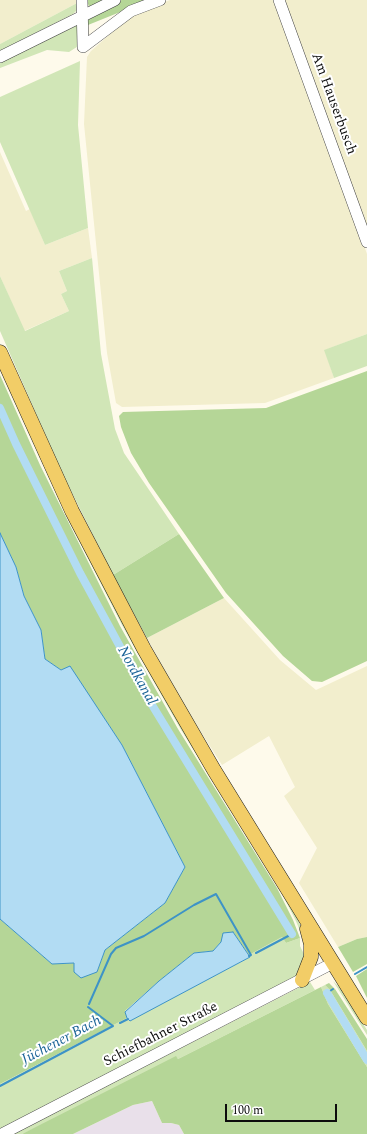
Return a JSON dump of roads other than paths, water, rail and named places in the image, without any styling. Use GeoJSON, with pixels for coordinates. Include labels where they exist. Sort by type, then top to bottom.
{"type":"FeatureCollection","features":[{"type":"Feature","properties":{"kind":"main road"},"geometry":{"type":"LineString","coordinates":[[0,352],[60,486],[131,626],[186,724],[367,1018]]}},
{"type":"Feature","properties":{"kind":"main road"},"geometry":{"type":"LineString","coordinates":[[301,911],[310,939],[311,950],[309,964],[302,980]]}},
{"type":"Feature","properties":{"kind":"street"},"geometry":{"type":"LineString","coordinates":[[82,0],[83,48],[131,11],[160,0]]}},
{"type":"Feature","properties":{"kind":"street"},"geometry":{"type":"LineString","coordinates":[[0,57],[115,0]]}},
{"type":"Feature","properties":{"kind":"street","name":"Am Hauserbusch"},"geometry":{"type":"LineString","coordinates":[[279,0],[367,242]]}},
{"type":"Feature","properties":{"kind":"street","name":"Schiefbahner Straße"},"geometry":{"type":"LineString","coordinates":[[2,1134],[333,963]]}},
{"type":"Feature","properties":{"kind":"water"},"geometry":{"type":"Polygon","coordinates":[[[0,533],[16,567],[24,596],[41,630],[45,659],[61,670],[70,666],[122,745],[185,867],[165,903],[105,950],[97,972],[81,978],[74,972],[74,963],[52,964],[0,919],[0,533]]]}},
{"type":"Feature","properties":{"kind":"water"},"geometry":{"type":"Polygon","coordinates":[[[233,932],[250,957],[130,1021],[127,1018],[125,1012],[159,981],[194,953],[213,951],[221,942],[223,933],[233,932]]]}},
{"type":"Feature","properties":{"kind":"waterway","name":"Nordkanal"},"geometry":{"type":"LineString","coordinates":[[0,408],[16,444],[80,573],[149,700],[292,934]]}},
{"type":"Feature","properties":{"kind":"waterway"},"geometry":{"type":"LineString","coordinates":[[89,1004],[111,954],[116,948],[144,936],[194,905],[216,894],[251,955],[249,956]]}},
{"type":"Feature","properties":{"kind":"waterway","name":"Jüchener Bach"},"geometry":{"type":"LineString","coordinates":[[256,953],[292,934]]}},
{"type":"Feature","properties":{"kind":"waterway"},"geometry":{"type":"LineString","coordinates":[[355,974],[367,967]]}},
{"type":"Feature","properties":{"kind":"waterway","name":"Nordkanal"},"geometry":{"type":"LineString","coordinates":[[327,993],[333,989]]}},
{"type":"Feature","properties":{"kind":"waterway","name":"Nordkanal"},"geometry":{"type":"LineString","coordinates":[[327,993],[367,1060]]}},
{"type":"Feature","properties":{"kind":"waterway","name":"Jüchener Bach"},"geometry":{"type":"LineString","coordinates":[[0,1086],[113,1026],[88,1007]]}},
{"type":"Feature","properties":{"kind":"waterway","name":"Jüchener Bach"},"geometry":{"type":"LineString","coordinates":[[120,1023],[128,1019]]}}]}
